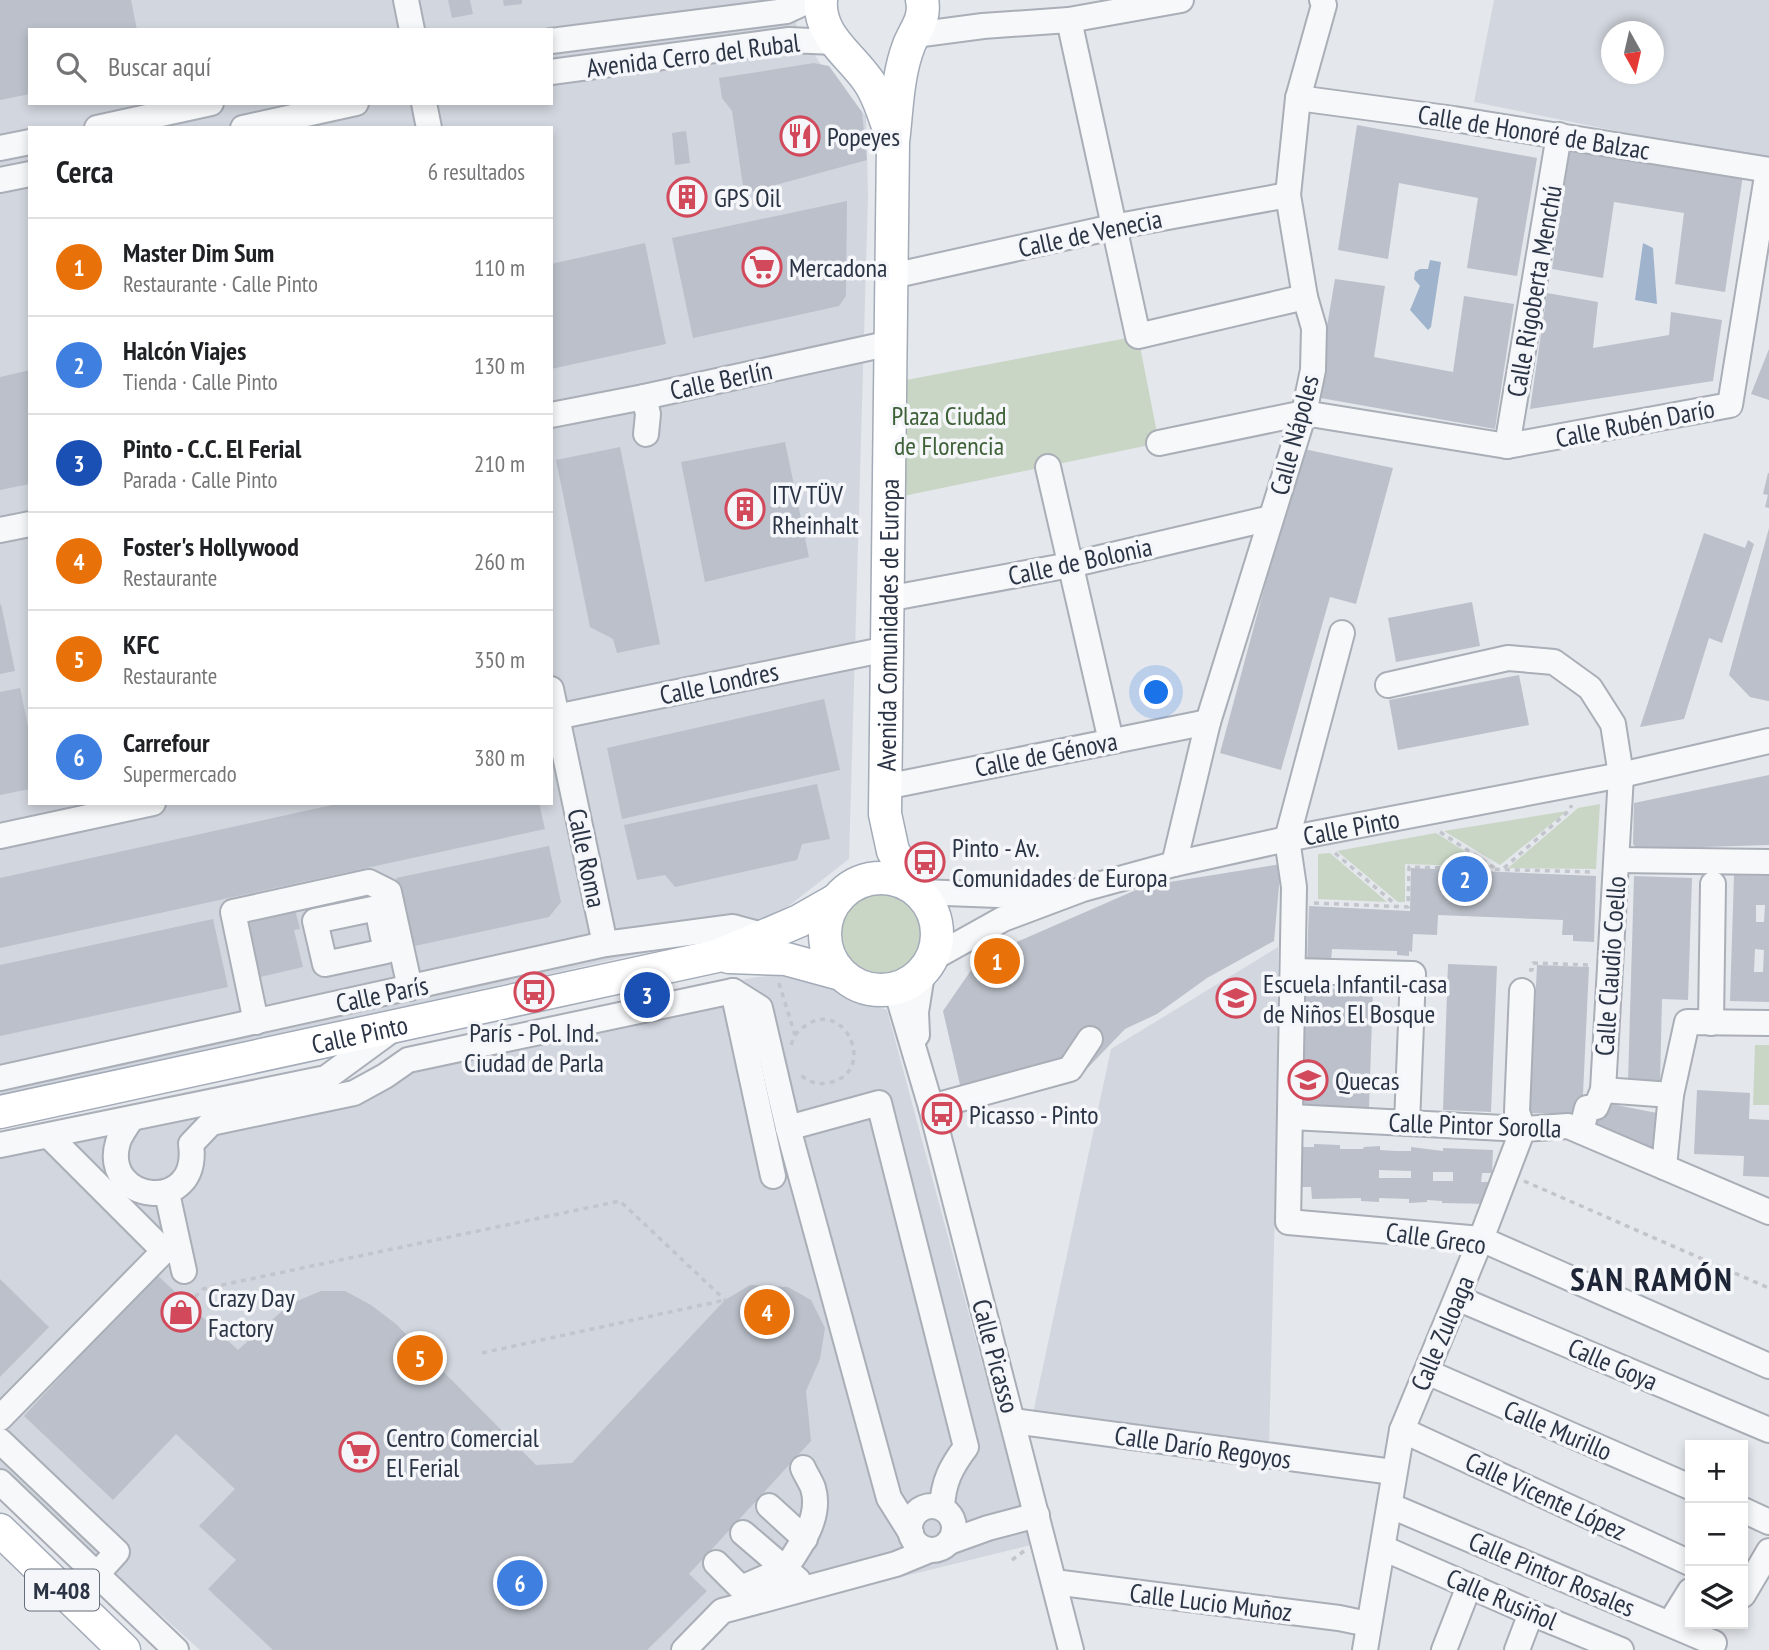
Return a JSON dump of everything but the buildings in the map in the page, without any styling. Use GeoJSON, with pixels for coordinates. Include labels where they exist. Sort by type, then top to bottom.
{"type":"FeatureCollection","features":[{"type":"Feature","properties":{"kind":"main road"},"geometry":{"type":"LineString","coordinates":[[821,0],[825,28],[870,83],[893,142]]}},
{"type":"Feature","properties":{"kind":"main road","name":"Avenida Comunidades de Europa"},"geometry":{"type":"LineString","coordinates":[[917,890],[893,851],[885,800],[893,142],[900,82],[912,39],[922,18],[922,0]]}},
{"type":"Feature","properties":{"kind":"main road"},"geometry":{"type":"LineString","coordinates":[[838,45],[857,56],[870,58],[887,56],[912,39]]}},
{"type":"Feature","properties":{"kind":"main road","name":"Avenida Comunidades de Europa"},"geometry":{"type":"LineString","coordinates":[[840,896],[872,853],[885,800]]}},
{"type":"Feature","properties":{"kind":"main road"},"geometry":{"type":"LineString","coordinates":[[769,947],[841,974],[857,985],[876,990],[917,973],[938,940],[937,922],[931,905],[917,890],[890,878],[874,877],[858,882],[840,896],[826,922],[825,941],[830,959],[841,974]]}},
{"type":"Feature","properties":{"kind":"main road","name":"Calle Pinto"},"geometry":{"type":"LineString","coordinates":[[0,1112],[717,956],[769,947],[840,896]]}},
{"type":"Feature","properties":{"kind":"main road","name":"M-408"},"geometry":{"type":"LineString","coordinates":[[0,1530],[124,1650]]}},
{"type":"Feature","properties":{"kind":"street"},"geometry":{"type":"LineString","coordinates":[[406,0],[412,28]]}},
{"type":"Feature","properties":{"kind":"street","name":"Avenida Cerro del Rubal"},"geometry":{"type":"LineString","coordinates":[[553,41],[758,7],[786,11],[810,0]]}},
{"type":"Feature","properties":{"kind":"street"},"geometry":{"type":"LineString","coordinates":[[929,0],[938,12],[984,26]]}},
{"type":"Feature","properties":{"kind":"street"},"geometry":{"type":"LineString","coordinates":[[912,39],[984,26],[1069,20],[1181,0]]}},
{"type":"Feature","properties":{"kind":"street","name":"Calle Nápoles"},"geometry":{"type":"LineString","coordinates":[[1174,864],[1208,722],[1304,413],[1313,370],[1314,328],[1305,297],[1288,195],[1298,98],[1324,5],[1322,0]]}},
{"type":"Feature","properties":{"kind":"street"},"geometry":{"type":"LineString","coordinates":[[1069,20],[1138,336],[1305,297]]}},
{"type":"Feature","properties":{"kind":"street","name":"Avenida Cerro del Rubal"},"geometry":{"type":"LineString","coordinates":[[553,72],[789,40],[838,45]]}},
{"type":"Feature","properties":{"kind":"street","name":"Calle de Honoré de Balzac"},"geometry":{"type":"LineString","coordinates":[[1298,98],[1559,135],[1769,170]]}},
{"type":"Feature","properties":{"kind":"street"},"geometry":{"type":"LineString","coordinates":[[106,126],[202,105]]}},
{"type":"Feature","properties":{"kind":"street"},"geometry":{"type":"LineString","coordinates":[[252,126],[347,105]]}},
{"type":"Feature","properties":{"kind":"street"},"geometry":{"type":"LineString","coordinates":[[424,105],[429,126]]}},
{"type":"Feature","properties":{"kind":"street","name":"Calle Rigoberta Menchú"},"geometry":{"type":"LineString","coordinates":[[1507,446],[1559,135]]}},
{"type":"Feature","properties":{"kind":"street"},"geometry":{"type":"LineString","coordinates":[[0,148],[28,142]]}},
{"type":"Feature","properties":{"kind":"street","name":"Calle Rubén Darío"},"geometry":{"type":"LineString","coordinates":[[1304,413],[1507,446],[1730,405],[1769,170]]}},
{"type":"Feature","properties":{"kind":"street"},"geometry":{"type":"LineString","coordinates":[[0,180],[28,174]]}},
{"type":"Feature","properties":{"kind":"street","name":"Calle de Venecia"},"geometry":{"type":"LineString","coordinates":[[892,276],[1113,227],[1288,195]]}},
{"type":"Feature","properties":{"kind":"street","name":"Calle Berlín"},"geometry":{"type":"LineString","coordinates":[[553,415],[891,343]]}},
{"type":"Feature","properties":{"kind":"street"},"geometry":{"type":"LineString","coordinates":[[644,397],[648,414],[646,434]]}},
{"type":"Feature","properties":{"kind":"street"},"geometry":{"type":"LineString","coordinates":[[1159,443],[1304,413]]}},
{"type":"Feature","properties":{"kind":"street"},"geometry":{"type":"LineString","coordinates":[[1048,467],[1111,741]]}},
{"type":"Feature","properties":{"kind":"street","name":"Calle de Bolonia"},"geometry":{"type":"LineString","coordinates":[[887,599],[1070,565],[1271,518]]}},
{"type":"Feature","properties":{"kind":"street"},"geometry":{"type":"LineString","coordinates":[[0,530],[28,524]]}},
{"type":"Feature","properties":{"kind":"street"},"geometry":{"type":"LineString","coordinates":[[1291,1117],[1294,887],[1287,839],[1342,633]]}},
{"type":"Feature","properties":{"kind":"street","name":"Calle Londres"},"geometry":{"type":"LineString","coordinates":[[554,718],[887,649]]}},
{"type":"Feature","properties":{"kind":"street","name":"Calle Claudio Coello"},"geometry":{"type":"LineString","coordinates":[[1388,685],[1508,658],[1554,662],[1590,688],[1613,724],[1621,775],[1603,1090],[1671,1095]]}},
{"type":"Feature","properties":{"kind":"street","name":"Calle Roma"},"geometry":{"type":"LineString","coordinates":[[554,718],[605,944]]}},
{"type":"Feature","properties":{"kind":"street","name":"Calle de Génova"},"geometry":{"type":"LineString","coordinates":[[885,800],[1111,741],[1208,722]]}},
{"type":"Feature","properties":{"kind":"street","name":"Calle Pinto"},"geometry":{"type":"LineString","coordinates":[[917,973],[1003,919],[1083,889],[1174,864],[1327,831],[1621,775],[1769,741]]}},
{"type":"Feature","properties":{"kind":"street"},"geometry":{"type":"LineString","coordinates":[[0,836],[144,805]]}},
{"type":"Feature","properties":{"kind":"street"},"geometry":{"type":"LineString","coordinates":[[1617,867],[1769,862]]}},
{"type":"Feature","properties":{"kind":"street"},"geometry":{"type":"LineString","coordinates":[[257,1022],[233,912],[369,883],[389,891],[395,957],[410,988]]}},
{"type":"Feature","properties":{"kind":"street"},"geometry":{"type":"LineString","coordinates":[[1711,1023],[1713,884]]}},
{"type":"Feature","properties":{"kind":"street","name":"Calle Pinto"},"geometry":{"type":"LineString","coordinates":[[917,890],[998,895],[1083,889]]}},
{"type":"Feature","properties":{"kind":"street","name":"Calle París"},"geometry":{"type":"LineString","coordinates":[[0,1078],[605,944],[733,927],[769,947]]}},
{"type":"Feature","properties":{"kind":"street"},"geometry":{"type":"LineString","coordinates":[[1293,971],[1413,974],[1406,1124]]}},
{"type":"Feature","properties":{"kind":"street","name":"Calle Picasso"},"geometry":{"type":"LineString","coordinates":[[917,973],[919,1063],[1070,1650]]}},
{"type":"Feature","properties":{"kind":"street"},"geometry":{"type":"LineString","coordinates":[[131,1119],[118,1143],[117,1166],[126,1183],[148,1195],[167,1193],[184,1180],[193,1160],[191,1144],[211,1123],[354,1093],[408,1060],[733,991],[760,1008],[788,1128],[889,1498],[926,1541]]}},
{"type":"Feature","properties":{"kind":"street"},"geometry":{"type":"LineString","coordinates":[[733,991],[773,1176]]}},
{"type":"Feature","properties":{"kind":"street","name":"Calle Zuloaga"},"geometry":{"type":"LineString","coordinates":[[1365,1650],[1402,1430],[1523,1129],[1517,1112],[1522,991]]}},
{"type":"Feature","properties":{"kind":"street"},"geometry":{"type":"LineString","coordinates":[[1664,1167],[1671,1095],[1687,1022],[1769,1023]]}},
{"type":"Feature","properties":{"kind":"street"},"geometry":{"type":"LineString","coordinates":[[0,1145],[327,1078],[396,1027]]}},
{"type":"Feature","properties":{"kind":"street"},"geometry":{"type":"LineString","coordinates":[[931,1107],[1070,1069],[1090,1039]]}},
{"type":"Feature","properties":{"kind":"street"},"geometry":{"type":"LineString","coordinates":[[1581,1131],[1587,1108],[1596,1107],[1603,1090]]}},
{"type":"Feature","properties":{"kind":"street"},"geometry":{"type":"LineString","coordinates":[[788,1128],[879,1103],[966,1447],[950,1468],[943,1489],[945,1510],[954,1524],[952,1537],[926,1541]]}},
{"type":"Feature","properties":{"kind":"street","name":"Calle Pintor Sorolla"},"geometry":{"type":"LineString","coordinates":[[1291,1117],[1523,1129],[1567,1126],[1769,1212]]}},
{"type":"Feature","properties":{"kind":"street","name":"Calle Greco"},"geometry":{"type":"LineString","coordinates":[[1291,1117],[1288,1222],[1481,1239],[1769,1366]]}},
{"type":"Feature","properties":{"kind":"street"},"geometry":{"type":"LineString","coordinates":[[0,1418],[163,1251],[49,1136]]}},
{"type":"Feature","properties":{"kind":"street"},"geometry":{"type":"LineString","coordinates":[[167,1193],[184,1271]]}},
{"type":"Feature","properties":{"kind":"street","name":"Calle Goya"},"geometry":{"type":"LineString","coordinates":[[1457,1298],[1769,1430]]}},
{"type":"Feature","properties":{"kind":"street","name":"Calle Murillo"},"geometry":{"type":"LineString","coordinates":[[1426,1373],[1685,1485]]}},
{"type":"Feature","properties":{"kind":"street","name":"Calle Darío Regoyos"},"geometry":{"type":"LineString","coordinates":[[1013,1421],[1394,1472]]}},
{"type":"Feature","properties":{"kind":"street","name":"Calle Vicente López"},"geometry":{"type":"LineString","coordinates":[[1402,1430],[1685,1561]]}},
{"type":"Feature","properties":{"kind":"street"},"geometry":{"type":"LineString","coordinates":[[0,1441],[117,1552],[97,1574]]}},
{"type":"Feature","properties":{"kind":"street"},"geometry":{"type":"LineString","coordinates":[[716,1563],[741,1588],[785,1569],[805,1539],[813,1518],[814,1490],[803,1468]]}},
{"type":"Feature","properties":{"kind":"street"},"geometry":{"type":"LineString","coordinates":[[0,1482],[176,1650]]}},
{"type":"Feature","properties":{"kind":"street"},"geometry":{"type":"LineString","coordinates":[[769,1506],[805,1539]]}},
{"type":"Feature","properties":{"kind":"street"},"geometry":{"type":"LineString","coordinates":[[926,1541],[912,1519],[916,1513],[928,1506],[988,1528]]}},
{"type":"Feature","properties":{"kind":"street","name":"Calle Pintor Rosales"},"geometry":{"type":"LineString","coordinates":[[1391,1506],[1670,1623],[1716,1639]]}},
{"type":"Feature","properties":{"kind":"street"},"geometry":{"type":"LineString","coordinates":[[1748,1512],[1769,1522]]}},
{"type":"Feature","properties":{"kind":"street"},"geometry":{"type":"LineString","coordinates":[[684,1650],[722,1611],[897,1564],[926,1541],[1037,1515]]}},
{"type":"Feature","properties":{"kind":"street"},"geometry":{"type":"LineString","coordinates":[[743,1533],[807,1587]]}},
{"type":"Feature","properties":{"kind":"street","name":"Calle Rusiñol"},"geometry":{"type":"LineString","coordinates":[[1383,1548],[1591,1644],[1621,1650]]}},
{"type":"Feature","properties":{"kind":"street"},"geometry":{"type":"LineString","coordinates":[[1755,1587],[1769,1551]]}},
{"type":"Feature","properties":{"kind":"street","name":"Calle Lucio Muñoz"},"geometry":{"type":"LineString","coordinates":[[1054,1582],[1339,1618],[1368,1624]]}},
{"type":"Feature","properties":{"kind":"street"},"geometry":{"type":"LineString","coordinates":[[1444,1650],[1469,1586]]}},
{"type":"Feature","properties":{"kind":"street"},"geometry":{"type":"LineString","coordinates":[[1670,1623],[1685,1599]]}},
{"type":"Feature","properties":{"kind":"street"},"geometry":{"type":"LineString","coordinates":[[1517,1650],[1531,1614]]}},
{"type":"Feature","properties":{"kind":"path"},"geometry":{"type":"LineString","coordinates":[[1499,869],[1571,809],[1567,785]]}},
{"type":"Feature","properties":{"kind":"path"},"geometry":{"type":"LineString","coordinates":[[1434,810],[1438,832],[1499,869]]}},
{"type":"Feature","properties":{"kind":"path"},"geometry":{"type":"LineString","coordinates":[[1327,831],[1331,849],[1397,906]]}},
{"type":"Feature","properties":{"kind":"path"},"geometry":{"type":"LineString","coordinates":[[1294,902],[1408,907],[1409,867],[1617,867]]}},
{"type":"Feature","properties":{"kind":"path"},"geometry":{"type":"LineString","coordinates":[[769,947],[795,1035]]}},
{"type":"Feature","properties":{"kind":"path"},"geometry":{"type":"LineString","coordinates":[[1522,991],[1523,970],[1532,970],[1532,963],[1611,965]]}},
{"type":"Feature","properties":{"kind":"path"},"geometry":{"type":"LineString","coordinates":[[790,1053],[795,1035],[802,1026],[823,1019],[834,1021],[850,1035],[854,1046],[851,1067],[834,1082],[812,1082],[796,1070]]}},
{"type":"Feature","properties":{"kind":"path"},"geometry":{"type":"LineString","coordinates":[[1506,1173],[1769,1288]]}},
{"type":"Feature","properties":{"kind":"path"},"geometry":{"type":"LineString","coordinates":[[188,1304],[203,1289],[620,1201],[725,1300],[482,1353]]}},
{"type":"Feature","properties":{"kind":"shaded area"},"geometry":{"type":"Polygon","coordinates":[[[0,0],[804,0],[796,24],[826,73],[866,116],[868,195],[849,859],[763,926],[0,1097],[0,0]]]}},
{"type":"Feature","properties":{"kind":"shaded area"},"geometry":{"type":"Polygon","coordinates":[[[1494,0],[1769,0],[1769,162],[1474,102],[1494,0]]]}},
{"type":"Feature","properties":{"kind":"shaded area"},"geometry":{"type":"Polygon","coordinates":[[[1278,947],[1277,1125],[1269,1447],[1033,1413],[1111,1049],[1278,947]]]}},
{"type":"Feature","properties":{"kind":"shaded area"},"geometry":{"type":"Polygon","coordinates":[[[780,975],[831,984],[850,997],[887,1010],[1031,1545],[725,1620],[695,1650],[200,1650],[0,1471],[0,1146],[347,1085],[411,1046],[757,977],[780,975]]]}},
{"type":"Feature","properties":{"kind":"green space","name":"Plaza Ciudad de Florencia"},"geometry":{"type":"Polygon","coordinates":[[[1138,336],[1159,443],[889,499],[890,383],[1138,336]]]}},
{"type":"Feature","properties":{"kind":"green space"},"geometry":{"type":"Polygon","coordinates":[[[1600,804],[1596,869],[1508,868],[1578,808],[1600,804]]]}},
{"type":"Feature","properties":{"kind":"green space"},"geometry":{"type":"Polygon","coordinates":[[[1567,811],[1500,865],[1444,831],[1567,811]]]}},
{"type":"Feature","properties":{"kind":"green space"},"geometry":{"type":"Polygon","coordinates":[[[1436,833],[1490,867],[1405,864],[1405,902],[1398,902],[1337,851],[1436,833]]]}},
{"type":"Feature","properties":{"kind":"green space"},"geometry":{"type":"Polygon","coordinates":[[[1330,853],[1387,902],[1318,899],[1318,854],[1330,853]]]}},
{"type":"Feature","properties":{"kind":"green space"},"geometry":{"type":"Polygon","coordinates":[[[876,891],[892,891],[908,898],[919,909],[926,925],[923,949],[914,963],[892,975],[876,975],[860,968],[849,957],[842,941],[842,925],[849,909],[860,898],[876,891]]]}},
{"type":"Feature","properties":{"kind":"green space"},"geometry":{"type":"Polygon","coordinates":[[[1755,1045],[1769,1045],[1769,1105],[1753,1105],[1755,1045]]]}},
{"type":"Feature","properties":{"kind":"water"},"geometry":{"type":"Polygon","coordinates":[[[1643,243],[1653,248],[1657,304],[1635,300],[1643,243]]]}},
{"type":"Feature","properties":{"kind":"water"},"geometry":{"type":"Polygon","coordinates":[[[1430,260],[1441,262],[1431,327],[1428,330],[1410,310],[1420,286],[1414,279],[1415,272],[1428,269],[1430,260]]]}},
{"type":"Feature","properties":{"kind":"place","name":"Popeyes"},"geometry":{"type":"Point","coordinates":[800,136]}},
{"type":"Feature","properties":{"kind":"place","name":"GPS Oil"},"geometry":{"type":"Point","coordinates":[687,197]}},
{"type":"Feature","properties":{"kind":"place","name":"Mercadona"},"geometry":{"type":"Point","coordinates":[762,267]}},
{"type":"Feature","properties":{"kind":"place","name":"ITV TÜV Rheinhalt"},"geometry":{"type":"Point","coordinates":[745,509]}},
{"type":"Feature","properties":{"kind":"place","name":"Pinto - Av. Comunidades de Europa"},"geometry":{"type":"Point","coordinates":[925,862]}},
{"type":"Feature","properties":{"kind":"place","name":"Halcón Viajes"},"geometry":{"type":"Point","coordinates":[1465,879]}},
{"type":"Feature","properties":{"kind":"place","name":"Master Dim Sum"},"geometry":{"type":"Point","coordinates":[997,961]}},
{"type":"Feature","properties":{"kind":"place","name":"París - Pol. Ind. Ciudad de Parla"},"geometry":{"type":"Point","coordinates":[534,992]}},
{"type":"Feature","properties":{"kind":"place","name":"Pinto - C.C. El Ferial"},"geometry":{"type":"Point","coordinates":[647,995]}},
{"type":"Feature","properties":{"kind":"place","name":"Escuela Infantil-casa de Niños El Bosque"},"geometry":{"type":"Point","coordinates":[1236,998]}},
{"type":"Feature","properties":{"kind":"place","name":"Quecas"},"geometry":{"type":"Point","coordinates":[1308,1080]}},
{"type":"Feature","properties":{"kind":"place","name":"Picasso - Pinto"},"geometry":{"type":"Point","coordinates":[942,1114]}},
{"type":"Feature","properties":{"kind":"place","name":"Crazy Day Factory"},"geometry":{"type":"Point","coordinates":[181,1312]}},
{"type":"Feature","properties":{"kind":"place","name":"Foster's Hollywood"},"geometry":{"type":"Point","coordinates":[767,1312]}},
{"type":"Feature","properties":{"kind":"place","name":"KFC"},"geometry":{"type":"Point","coordinates":[420,1358]}},
{"type":"Feature","properties":{"kind":"place","name":"Centro Comercial El Ferial"},"geometry":{"type":"Point","coordinates":[359,1452]}},
{"type":"Feature","properties":{"kind":"place","name":"Carrefour"},"geometry":{"type":"Point","coordinates":[520,1583]}},
{"type":"Feature","properties":{"kind":"district","name":"SAN RAMÓN"},"geometry":{"type":"Point","coordinates":[1652,1278]}}]}
